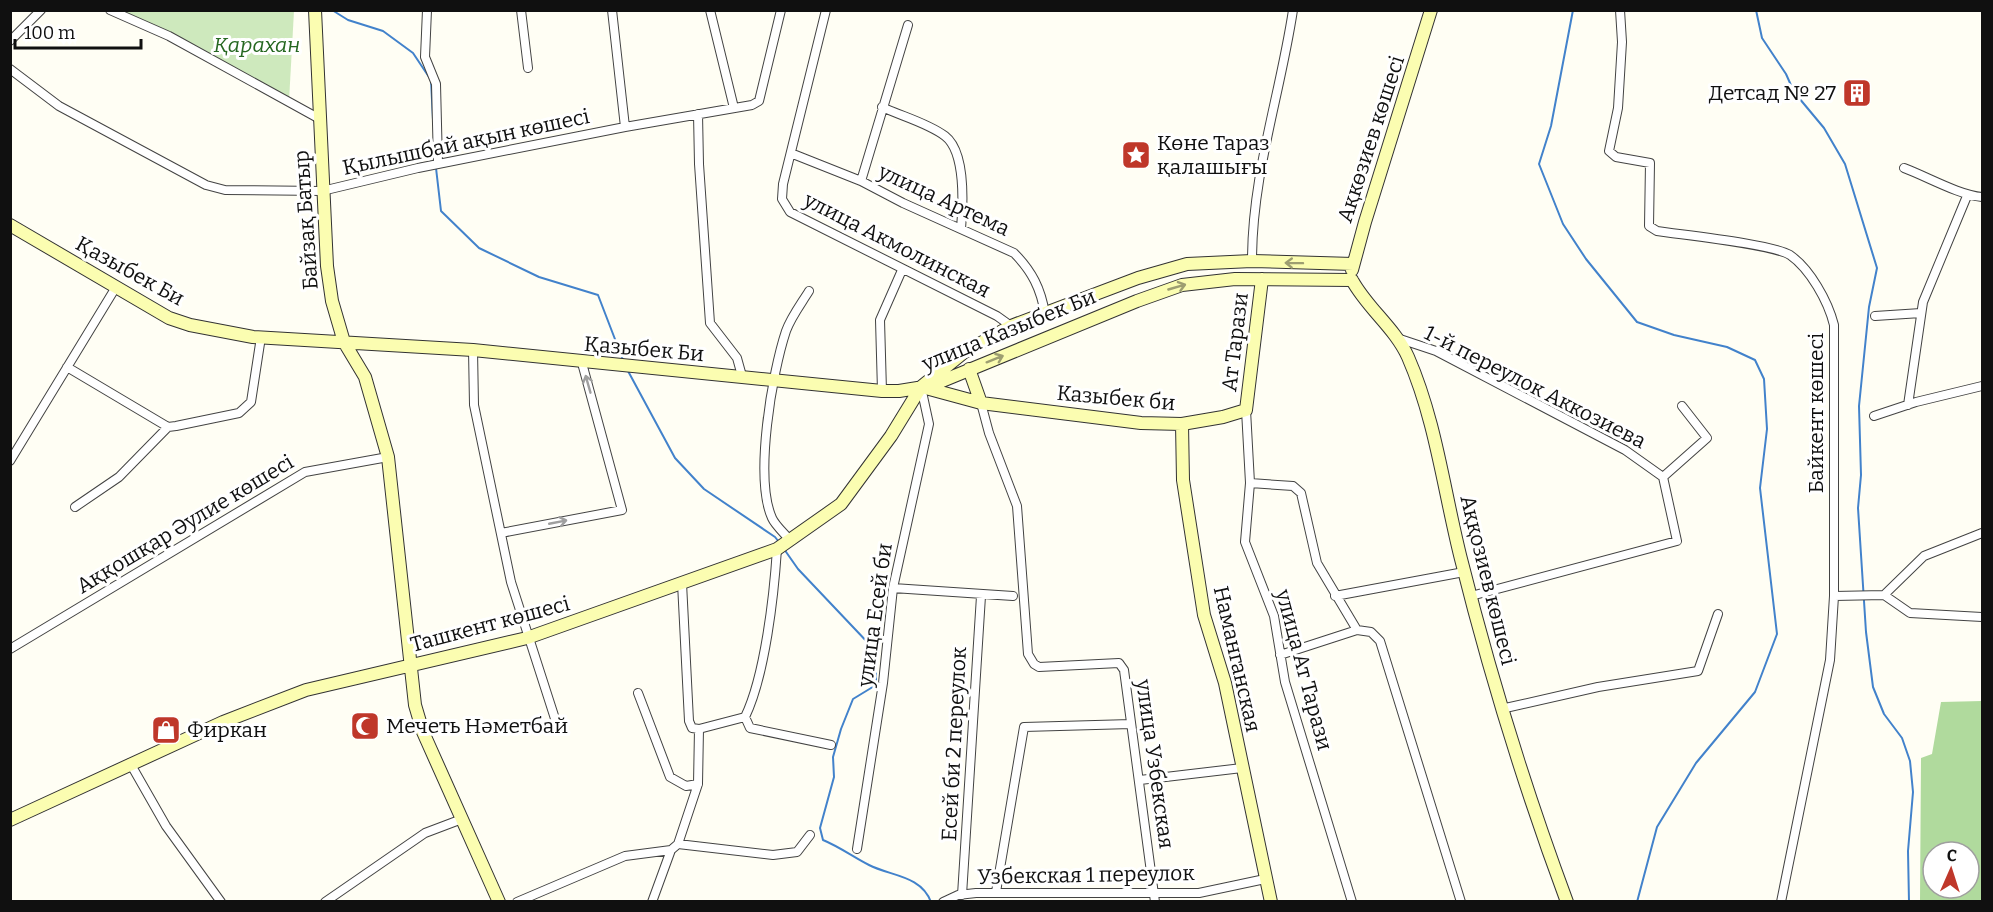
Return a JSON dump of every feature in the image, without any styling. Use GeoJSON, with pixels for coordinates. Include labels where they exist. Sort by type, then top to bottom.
{"type":"FeatureCollection","features":[{"type":"Feature","properties":{"kind":"main road","name":"Байзақ Батыр"},"geometry":{"type":"LineString","coordinates":[[315,10],[318,118],[327,266],[332,301],[344,342],[365,377],[388,457],[414,705],[423,732],[499,902]]}},
{"type":"Feature","properties":{"kind":"main road","name":"Ақкөзиев көшесі"},"geometry":{"type":"LineString","coordinates":[[1352,280],[1353,264],[1431,10]]}},
{"type":"Feature","properties":{"kind":"main road","name":"Қазыбек Би"},"geometry":{"type":"LineString","coordinates":[[10,225],[180,322],[261,337],[473,350],[582,363],[742,376],[882,391],[921,387]]}},
{"type":"Feature","properties":{"kind":"main road","name":"улица Казыбек Би"},"geometry":{"type":"LineString","coordinates":[[921,387],[963,353],[1011,326],[1129,281],[1187,264],[1252,261],[1353,264]]}},
{"type":"Feature","properties":{"kind":"main road","name":"улица Казыбек Би"},"geometry":{"type":"LineString","coordinates":[[921,387],[930,386],[1137,301],[1182,285],[1262,279],[1352,280]]}},
{"type":"Feature","properties":{"kind":"main road","name":"Ат Тарази"},"geometry":{"type":"LineString","coordinates":[[1246,410],[1262,279]]}},
{"type":"Feature","properties":{"kind":"main road","name":"Аққозиев көшесі"},"geometry":{"type":"LineString","coordinates":[[1352,280],[1397,338],[1413,370],[1431,429],[1464,572],[1501,709],[1567,902]]}},
{"type":"Feature","properties":{"kind":"main road"},"geometry":{"type":"LineString","coordinates":[[1129,281],[1137,301]]}},
{"type":"Feature","properties":{"kind":"main road"},"geometry":{"type":"LineString","coordinates":[[969,369],[981,403]]}},
{"type":"Feature","properties":{"kind":"main road","name":"Казыбек би"},"geometry":{"type":"LineString","coordinates":[[921,387],[981,403],[1141,423],[1182,424],[1223,417],[1246,410]]}},
{"type":"Feature","properties":{"kind":"main road","name":"Ташкент көшесі"},"geometry":{"type":"LineString","coordinates":[[10,820],[223,722],[306,690],[527,638],[777,549],[842,504],[891,436],[921,387]]}},
{"type":"Feature","properties":{"kind":"main road","name":"Наманганская"},"geometry":{"type":"LineString","coordinates":[[1182,424],[1184,480],[1204,615],[1225,683],[1271,902]]}},
{"type":"Feature","properties":{"kind":"street"},"geometry":{"type":"LineString","coordinates":[[10,41],[41,10]]}},
{"type":"Feature","properties":{"kind":"street"},"geometry":{"type":"LineString","coordinates":[[110,10],[169,36],[318,118]]}},
{"type":"Feature","properties":{"kind":"street"},"geometry":{"type":"LineString","coordinates":[[427,10],[425,57],[436,84],[438,164]]}},
{"type":"Feature","properties":{"kind":"street"},"geometry":{"type":"LineString","coordinates":[[521,10],[528,68]]}},
{"type":"Feature","properties":{"kind":"street"},"geometry":{"type":"LineString","coordinates":[[612,10],[625,127]]}},
{"type":"Feature","properties":{"kind":"street"},"geometry":{"type":"LineString","coordinates":[[710,10],[734,108]]}},
{"type":"Feature","properties":{"kind":"street","name":"Қылышбай ақын көшесі"},"geometry":{"type":"LineString","coordinates":[[10,69],[59,106],[206,185],[225,190],[322,191],[438,164],[625,127],[752,105],[759,101],[781,10]]}},
{"type":"Feature","properties":{"kind":"street","name":"улица Акмолинская"},"geometry":{"type":"LineString","coordinates":[[826,10],[793,154],[783,184],[782,200],[790,212],[997,316],[1011,326]]}},
{"type":"Feature","properties":{"kind":"street"},"geometry":{"type":"LineString","coordinates":[[1252,261],[1252,219],[1261,165],[1285,66],[1293,10]]}},
{"type":"Feature","properties":{"kind":"street","name":"Байкент көшесі"},"geometry":{"type":"LineString","coordinates":[[1620,10],[1622,42],[1618,108],[1609,151],[1616,157],[1650,163],[1649,226],[1657,231],[1769,249],[1790,256],[1806,270],[1830,310],[1834,325],[1834,596],[1830,660],[1781,902]]}},
{"type":"Feature","properties":{"kind":"street"},"geometry":{"type":"LineString","coordinates":[[861,181],[908,25]]}},
{"type":"Feature","properties":{"kind":"street"},"geometry":{"type":"LineString","coordinates":[[882,107],[941,133],[950,141],[964,196],[961,229]]}},
{"type":"Feature","properties":{"kind":"street"},"geometry":{"type":"LineString","coordinates":[[698,114],[710,322],[737,358],[742,376]]}},
{"type":"Feature","properties":{"kind":"street","name":"улица Артема"},"geometry":{"type":"LineString","coordinates":[[793,154],[861,181],[961,229],[1003,246],[1026,265],[1042,292],[1045,314]]}},
{"type":"Feature","properties":{"kind":"street"},"geometry":{"type":"LineString","coordinates":[[1904,168],[1948,185],[1967,196],[1983,197]]}},
{"type":"Feature","properties":{"kind":"street"},"geometry":{"type":"LineString","coordinates":[[1908,405],[1923,302],[1967,196]]}},
{"type":"Feature","properties":{"kind":"street"},"geometry":{"type":"LineString","coordinates":[[882,391],[880,320],[902,270]]}},
{"type":"Feature","properties":{"kind":"street"},"geometry":{"type":"LineString","coordinates":[[10,461],[116,287]]}},
{"type":"Feature","properties":{"kind":"street"},"geometry":{"type":"LineString","coordinates":[[789,539],[772,519],[766,500],[764,458],[775,380],[786,330],[809,291]]}},
{"type":"Feature","properties":{"kind":"street"},"geometry":{"type":"LineString","coordinates":[[1875,316],[1921,313]]}},
{"type":"Feature","properties":{"kind":"street"},"geometry":{"type":"LineString","coordinates":[[75,507],[119,477],[168,427],[239,413],[251,402],[261,337]]}},
{"type":"Feature","properties":{"kind":"street","name":"1-й переулок Аккозиева"},"geometry":{"type":"LineString","coordinates":[[1397,338],[1436,351],[1625,450],[1663,477]]}},
{"type":"Feature","properties":{"kind":"street"},"geometry":{"type":"LineString","coordinates":[[473,350],[474,405],[501,533],[527,638],[540,668],[558,728]]}},
{"type":"Feature","properties":{"kind":"street"},"geometry":{"type":"LineString","coordinates":[[501,533],[622,510],[582,363]]}},
{"type":"Feature","properties":{"kind":"street"},"geometry":{"type":"LineString","coordinates":[[68,367],[168,427]]}},
{"type":"Feature","properties":{"kind":"street"},"geometry":{"type":"LineString","coordinates":[[1874,416],[1983,386]]}},
{"type":"Feature","properties":{"kind":"street","name":"улица Есей би"},"geometry":{"type":"LineString","coordinates":[[857,849],[883,683],[893,588],[929,423],[921,387]]}},
{"type":"Feature","properties":{"kind":"street","name":"улица Узбекская"},"geometry":{"type":"LineString","coordinates":[[981,403],[989,433],[1017,506],[1028,654],[1034,664],[1039,667],[1119,663],[1124,670],[1155,898]]}},
{"type":"Feature","properties":{"kind":"street"},"geometry":{"type":"LineString","coordinates":[[1471,596],[1677,541],[1663,477],[1707,438],[1682,406]]}},
{"type":"Feature","properties":{"kind":"street","name":"улица Ат Тарази"},"geometry":{"type":"LineString","coordinates":[[1246,410],[1250,483],[1245,542],[1274,616],[1285,682],[1352,902]]}},
{"type":"Feature","properties":{"kind":"street","name":"Аққошқар Әулие көшесі"},"geometry":{"type":"LineString","coordinates":[[10,649],[305,472],[388,457]]}},
{"type":"Feature","properties":{"kind":"street"},"geometry":{"type":"LineString","coordinates":[[1250,483],[1293,486],[1301,494],[1317,563],[1357,630]]}},
{"type":"Feature","properties":{"kind":"street"},"geometry":{"type":"LineString","coordinates":[[1884,595],[1924,556],[1983,533]]}},
{"type":"Feature","properties":{"kind":"street"},"geometry":{"type":"LineString","coordinates":[[682,583],[689,721],[692,728],[699,729],[745,717],[756,694],[777,549]]}},
{"type":"Feature","properties":{"kind":"street"},"geometry":{"type":"LineString","coordinates":[[1335,596],[1464,572]]}},
{"type":"Feature","properties":{"kind":"street"},"geometry":{"type":"LineString","coordinates":[[893,588],[981,596],[1013,596]]}},
{"type":"Feature","properties":{"kind":"street"},"geometry":{"type":"LineString","coordinates":[[1834,596],[1884,595],[1910,613],[1983,617]]}},
{"type":"Feature","properties":{"kind":"street","name":"Есей би 2 переулок"},"geometry":{"type":"LineString","coordinates":[[962,895],[981,596]]}},
{"type":"Feature","properties":{"kind":"street"},"geometry":{"type":"LineString","coordinates":[[1501,709],[1598,687],[1698,670],[1718,614]]}},
{"type":"Feature","properties":{"kind":"street"},"geometry":{"type":"LineString","coordinates":[[1280,656],[1357,630],[1371,632],[1380,641],[1461,902]]}},
{"type":"Feature","properties":{"kind":"street"},"geometry":{"type":"LineString","coordinates":[[638,693],[670,777],[686,786],[698,784]]}},
{"type":"Feature","properties":{"kind":"street"},"geometry":{"type":"LineString","coordinates":[[745,717],[750,728],[831,745]]}},
{"type":"Feature","properties":{"kind":"street"},"geometry":{"type":"LineString","coordinates":[[996,892],[1024,727],[1131,724]]}},
{"type":"Feature","properties":{"kind":"street"},"geometry":{"type":"LineString","coordinates":[[652,902],[698,784],[699,729]]}},
{"type":"Feature","properties":{"kind":"street"},"geometry":{"type":"LineString","coordinates":[[130,763],[166,826],[221,902]]}},
{"type":"Feature","properties":{"kind":"street"},"geometry":{"type":"LineString","coordinates":[[1140,780],[1242,768]]}},
{"type":"Feature","properties":{"kind":"street"},"geometry":{"type":"LineString","coordinates":[[325,902],[425,833],[462,819]]}},
{"type":"Feature","properties":{"kind":"street"},"geometry":{"type":"LineString","coordinates":[[517,902],[625,856],[674,847],[773,855],[797,852],[810,835]]}},
{"type":"Feature","properties":{"kind":"street","name":"Узбекская 1 переулок"},"geometry":{"type":"LineString","coordinates":[[943,902],[962,895],[996,892],[1032,897],[1155,898],[1199,893],[1265,879]]}},
{"type":"Feature","properties":{"kind":"green space","name":"Қарахан"},"geometry":{"type":"Polygon","coordinates":[[[112,11],[294,11],[289,101],[112,11]]]}},
{"type":"Feature","properties":{"kind":"green space"},"geometry":{"type":"Polygon","coordinates":[[[1982,701],[1982,901],[1920,901],[1921,758],[1932,754],[1941,702],[1982,701]]]}},
{"type":"Feature","properties":{"kind":"waterway"},"geometry":{"type":"LineString","coordinates":[[332,10],[348,20],[383,31],[413,53],[431,80],[433,120]]}},
{"type":"Feature","properties":{"kind":"waterway"},"geometry":{"type":"LineString","coordinates":[[1573,10],[1551,126],[1539,164],[1563,224],[1586,259],[1637,322],[1674,335],[1727,347],[1755,360],[1764,379],[1767,429],[1760,488],[1777,634],[1755,692],[1696,763],[1657,827],[1637,902]]}},
{"type":"Feature","properties":{"kind":"waterway"},"geometry":{"type":"LineString","coordinates":[[1756,10],[1762,38],[1786,74],[1794,92],[1824,128],[1845,164],[1877,268],[1869,307],[1859,406],[1861,475],[1858,508],[1866,632],[1873,687],[1884,714],[1902,738],[1910,761],[1913,792],[1908,851],[1909,902]]}},
{"type":"Feature","properties":{"kind":"waterway"},"geometry":{"type":"LineString","coordinates":[[436,168],[441,211],[479,248],[539,277],[598,295],[623,360]]}},
{"type":"Feature","properties":{"kind":"waterway"},"geometry":{"type":"LineString","coordinates":[[628,371],[675,458],[704,489],[779,542]]}},
{"type":"Feature","properties":{"kind":"waterway"},"geometry":{"type":"LineString","coordinates":[[784,549],[798,569],[871,646],[876,665],[876,685],[853,699],[841,729],[833,757],[834,777],[820,828],[823,840],[877,869],[913,881],[920,886],[931,902]]}},
{"type":"Feature","properties":{"kind":"place","name":"Детсад № 27"},"geometry":{"type":"Point","coordinates":[1857,93]}},
{"type":"Feature","properties":{"kind":"place","name":"Көне Тараз қалашығы"},"geometry":{"type":"Point","coordinates":[1136,155]}},
{"type":"Feature","properties":{"kind":"place","name":"Мечеть Нәметбай"},"geometry":{"type":"Point","coordinates":[365,726]}},
{"type":"Feature","properties":{"kind":"place","name":"Фиркан"},"geometry":{"type":"Point","coordinates":[166,730]}}]}
